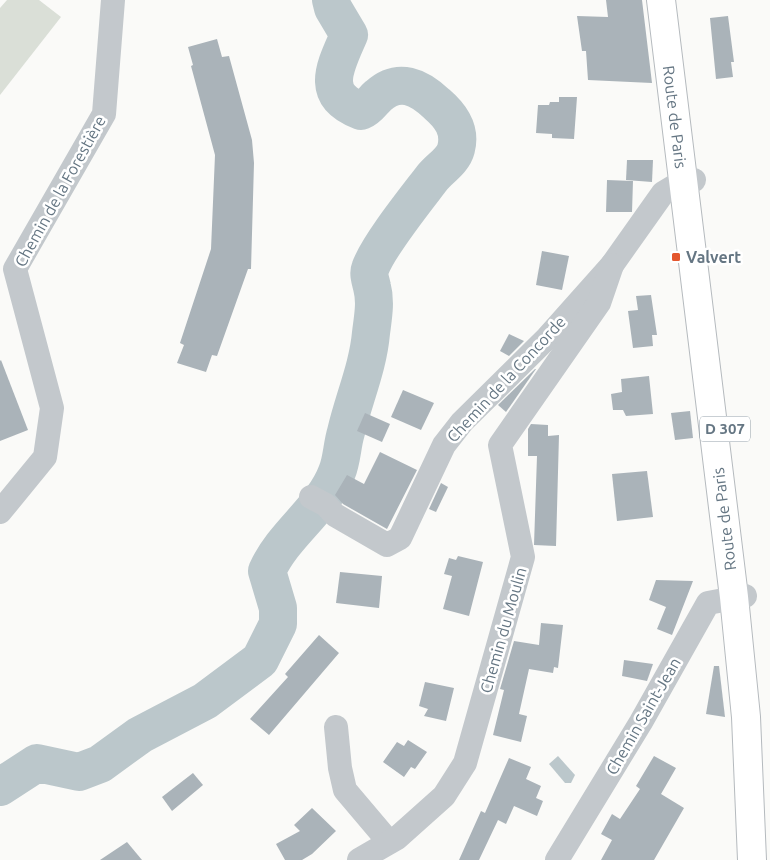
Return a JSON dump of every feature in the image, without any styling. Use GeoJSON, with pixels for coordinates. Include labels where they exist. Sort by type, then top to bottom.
{"type":"FeatureCollection","features":[{"type":"Feature","properties":{"kind":"main road","name":"Route de Paris"},"geometry":{"type":"LineString","coordinates":[[661,0],[689,180],[700,206],[739,596],[762,860]]}},
{"type":"Feature","properties":{"kind":"main road","name":"Route de Paris"},"geometry":{"type":"LineString","coordinates":[[672,0],[689,180]]}},
{"type":"Feature","properties":{"kind":"main road","name":"Route de Paris"},"geometry":{"type":"LineString","coordinates":[[739,596],[752,860]]}},
{"type":"Feature","properties":{"kind":"street","name":"Chemin de la Forestière"},"geometry":{"type":"LineString","coordinates":[[0,512],[45,456],[52,408],[15,269],[104,114],[113,0]]}},
{"type":"Feature","properties":{"kind":"street","name":"Chemin de la Concorde"},"geometry":{"type":"LineString","coordinates":[[318,501],[335,515],[387,544],[400,538],[444,445],[462,422],[547,338],[612,265],[663,193],[689,180]]}},
{"type":"Feature","properties":{"kind":"street","name":"Chemin du Moulin"},"geometry":{"type":"LineString","coordinates":[[359,860],[389,842],[444,796],[465,763],[523,557],[500,445],[599,303],[612,265]]}},
{"type":"Feature","properties":{"kind":"street","name":"Chemin Saint-Jean"},"geometry":{"type":"LineString","coordinates":[[557,860],[641,722],[708,603],[739,596]]}},
{"type":"Feature","properties":{"kind":"street"},"geometry":{"type":"LineString","coordinates":[[336,727],[340,768],[345,790],[389,842]]}},
{"type":"Feature","properties":{"kind":"shaded area"},"geometry":{"type":"Polygon","coordinates":[[[7,0],[39,0],[61,17],[0,95],[0,8],[7,0]]]}},
{"type":"Feature","properties":{"kind":"shaded area"},"geometry":{"type":"Polygon","coordinates":[[[558,756],[575,775],[571,783],[565,783],[549,764],[558,756]]]}},
{"type":"Feature","properties":{"kind":"building"},"geometry":{"type":"Polygon","coordinates":[[[606,0],[642,0],[652,83],[588,80],[586,51],[582,51],[577,16],[608,17],[606,0]]]}},
{"type":"Feature","properties":{"kind":"building"},"geometry":{"type":"Polygon","coordinates":[[[728,16],[734,62],[731,62],[733,77],[716,79],[710,18],[728,16]]]}},
{"type":"Feature","properties":{"kind":"building"},"geometry":{"type":"Polygon","coordinates":[[[217,39],[222,57],[229,56],[252,140],[254,163],[251,269],[248,269],[217,356],[212,355],[206,372],[177,363],[184,345],[180,343],[211,249],[215,155],[191,66],[193,65],[188,47],[217,39]]]}},
{"type":"Feature","properties":{"kind":"building"},"geometry":{"type":"Polygon","coordinates":[[[559,97],[577,97],[574,139],[552,138],[552,134],[536,133],[538,105],[549,105],[550,102],[559,102],[559,97]]]}},
{"type":"Feature","properties":{"kind":"building"},"geometry":{"type":"Polygon","coordinates":[[[627,160],[653,160],[652,182],[626,180],[627,160]]]}},
{"type":"Feature","properties":{"kind":"building"},"geometry":{"type":"Polygon","coordinates":[[[607,180],[633,181],[632,212],[606,212],[607,180]]]}},
{"type":"Feature","properties":{"kind":"building"},"geometry":{"type":"Polygon","coordinates":[[[542,251],[569,256],[562,290],[536,285],[542,251]]]}},
{"type":"Feature","properties":{"kind":"building"},"geometry":{"type":"Polygon","coordinates":[[[651,295],[657,335],[652,335],[653,346],[633,348],[628,311],[638,310],[636,296],[651,295]]]}},
{"type":"Feature","properties":{"kind":"building"},"geometry":{"type":"Polygon","coordinates":[[[509,334],[524,341],[509,356],[500,351],[509,334]]]}},
{"type":"Feature","properties":{"kind":"building"},"geometry":{"type":"Polygon","coordinates":[[[0,361],[28,430],[0,441],[0,361]]]}},
{"type":"Feature","properties":{"kind":"building"},"geometry":{"type":"Polygon","coordinates":[[[536,369],[506,412],[498,405],[536,369]]]}},
{"type":"Feature","properties":{"kind":"building"},"geometry":{"type":"Polygon","coordinates":[[[649,376],[653,414],[626,416],[623,410],[613,410],[611,394],[622,392],[621,379],[649,376]]]}},
{"type":"Feature","properties":{"kind":"building"},"geometry":{"type":"Polygon","coordinates":[[[403,390],[434,403],[421,430],[391,417],[403,390]]]}},
{"type":"Feature","properties":{"kind":"building"},"geometry":{"type":"Polygon","coordinates":[[[690,411],[693,438],[675,440],[671,413],[690,411]]]}},
{"type":"Feature","properties":{"kind":"building"},"geometry":{"type":"Polygon","coordinates":[[[365,413],[390,424],[382,442],[357,431],[365,413]]]}},
{"type":"Feature","properties":{"kind":"building"},"geometry":{"type":"Polygon","coordinates":[[[531,424],[548,425],[548,436],[559,435],[556,546],[534,545],[537,456],[528,456],[528,429],[531,424]]]}},
{"type":"Feature","properties":{"kind":"building"},"geometry":{"type":"Polygon","coordinates":[[[380,452],[417,470],[387,529],[343,504],[335,495],[347,475],[364,484],[380,452]]]}},
{"type":"Feature","properties":{"kind":"building"},"geometry":{"type":"Polygon","coordinates":[[[647,471],[653,517],[617,521],[612,474],[647,471]]]}},
{"type":"Feature","properties":{"kind":"building"},"geometry":{"type":"Polygon","coordinates":[[[441,483],[448,487],[436,512],[429,509],[441,483]]]}},
{"type":"Feature","properties":{"kind":"building"},"geometry":{"type":"Polygon","coordinates":[[[458,556],[483,562],[469,616],[443,609],[452,576],[444,574],[449,558],[456,560],[458,556]]]}},
{"type":"Feature","properties":{"kind":"building"},"geometry":{"type":"Polygon","coordinates":[[[340,572],[382,576],[379,608],[336,603],[340,572]]]}},
{"type":"Feature","properties":{"kind":"building"},"geometry":{"type":"Polygon","coordinates":[[[656,580],[693,581],[672,635],[657,629],[666,607],[649,600],[656,580]]]}},
{"type":"Feature","properties":{"kind":"building"},"geometry":{"type":"Polygon","coordinates":[[[541,623],[563,625],[558,668],[554,667],[553,673],[529,669],[519,714],[527,716],[521,742],[493,735],[504,690],[500,689],[514,641],[539,645],[541,623]]]}},
{"type":"Feature","properties":{"kind":"building"},"geometry":{"type":"Polygon","coordinates":[[[319,635],[339,653],[269,735],[250,719],[288,677],[285,674],[319,635]]]}},
{"type":"Feature","properties":{"kind":"building"},"geometry":{"type":"Polygon","coordinates":[[[624,660],[653,664],[647,681],[622,676],[624,660]]]}},
{"type":"Feature","properties":{"kind":"building"},"geometry":{"type":"Polygon","coordinates":[[[714,666],[719,666],[725,717],[706,714],[714,666]]]}},
{"type":"Feature","properties":{"kind":"building"},"geometry":{"type":"Polygon","coordinates":[[[425,682],[454,688],[446,721],[424,716],[428,709],[419,706],[425,682]]]}},
{"type":"Feature","properties":{"kind":"building"},"geometry":{"type":"Polygon","coordinates":[[[408,740],[427,752],[415,769],[411,767],[404,777],[383,762],[397,742],[404,746],[408,740]]]}},
{"type":"Feature","properties":{"kind":"building"},"geometry":{"type":"Polygon","coordinates":[[[654,756],[676,768],[661,794],[684,808],[654,860],[601,860],[612,840],[601,834],[612,814],[620,819],[640,789],[636,786],[654,756]]]}},
{"type":"Feature","properties":{"kind":"building"},"geometry":{"type":"Polygon","coordinates":[[[509,758],[531,767],[526,779],[541,786],[536,798],[543,801],[537,816],[514,806],[506,824],[498,820],[479,860],[459,860],[481,811],[485,813],[509,758]]]}},
{"type":"Feature","properties":{"kind":"building"},"geometry":{"type":"Polygon","coordinates":[[[193,773],[203,785],[172,811],[162,797],[193,773]]]}},
{"type":"Feature","properties":{"kind":"building"},"geometry":{"type":"Polygon","coordinates":[[[312,808],[336,831],[312,854],[302,860],[285,860],[276,844],[300,831],[294,825],[312,808]]]}},
{"type":"Feature","properties":{"kind":"building"},"geometry":{"type":"Polygon","coordinates":[[[127,842],[142,860],[100,860],[127,842]]]}},
{"type":"Feature","properties":{"kind":"waterway"},"geometry":{"type":"LineString","coordinates":[[0,787],[37,763],[79,772],[100,764],[140,735],[205,701],[260,660],[278,624],[278,608],[267,571],[283,545],[323,498],[331,486],[339,467],[349,419],[364,370],[369,346],[374,304],[369,276],[370,269],[374,259],[398,223],[432,178],[452,157],[457,142],[454,124],[447,113],[423,93],[409,86],[394,87],[386,90],[361,111],[339,97],[334,79],[339,58],[349,35],[333,8],[331,0]]}},
{"type":"Feature","properties":{"kind":"place","name":"Valvert"},"geometry":{"type":"Point","coordinates":[676,257]}}]}
